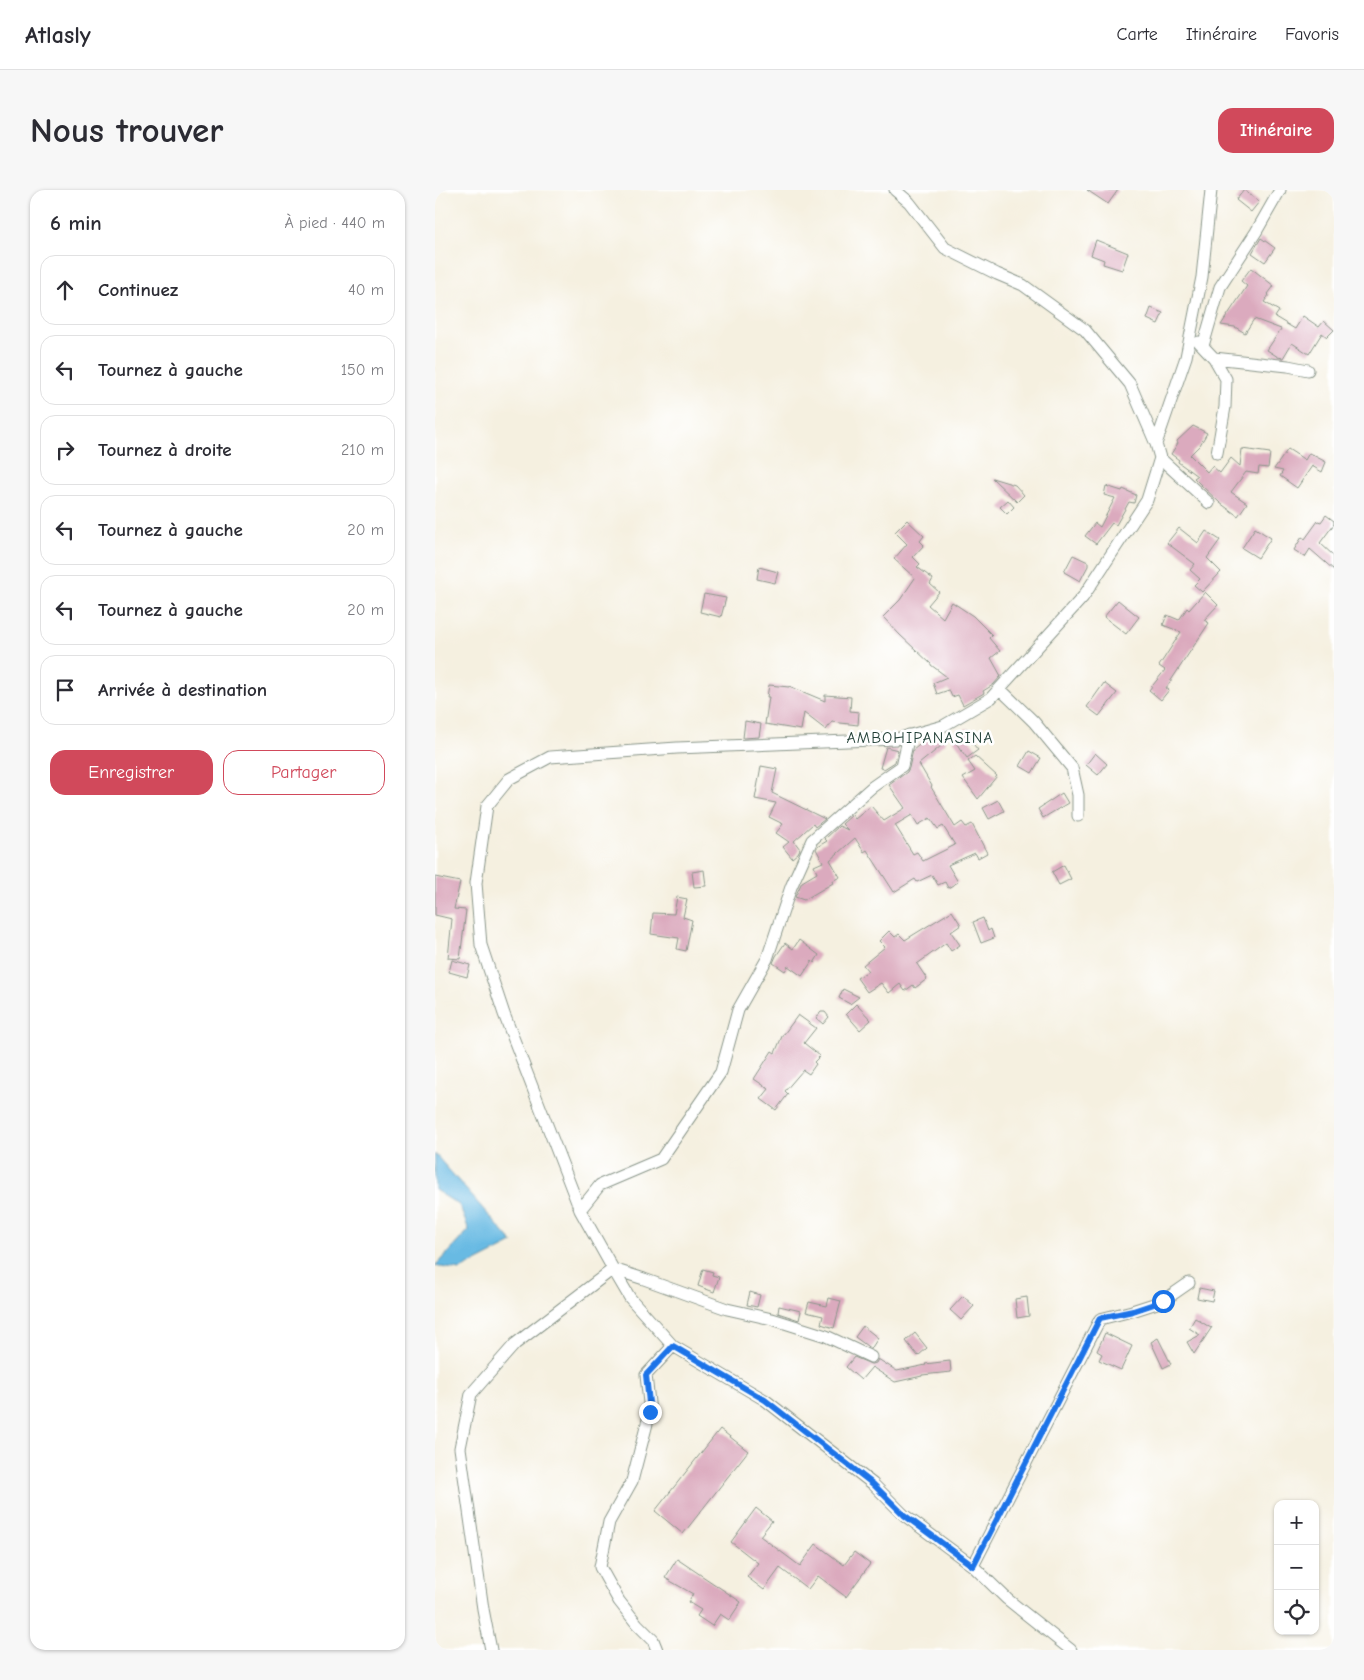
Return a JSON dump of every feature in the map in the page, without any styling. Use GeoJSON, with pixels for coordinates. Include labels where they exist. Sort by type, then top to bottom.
{"type":"FeatureCollection","features":[{"type":"Feature","properties":{"kind":"street"},"geometry":{"type":"LineString","coordinates":[[895,190],[909,202],[945,248],[1023,285],[1085,330],[1130,384],[1156,444],[1160,458],[1209,503]]}},
{"type":"Feature","properties":{"kind":"street"},"geometry":{"type":"LineString","coordinates":[[1156,444],[1186,357],[1203,277],[1211,190]]}},
{"type":"Feature","properties":{"kind":"street"},"geometry":{"type":"LineString","coordinates":[[1203,346],[1220,287],[1256,232],[1280,190]]}},
{"type":"Feature","properties":{"kind":"street"},"geometry":{"type":"LineString","coordinates":[[1191,333],[1214,358],[1226,379],[1225,407],[1217,453]]}},
{"type":"Feature","properties":{"kind":"street"},"geometry":{"type":"LineString","coordinates":[[1214,358],[1308,370]]}},
{"type":"Feature","properties":{"kind":"street"},"geometry":{"type":"LineString","coordinates":[[1071,1650],[1007,1599],[973,1566],[904,1515],[873,1484],[765,1400],[673,1346],[630,1298],[580,1210],[504,1014],[481,945],[476,883],[487,806],[509,779],[551,757],[677,748],[896,738],[943,726],[991,698],[1083,597],[1147,500],[1160,458]]}},
{"type":"Feature","properties":{"kind":"street"},"geometry":{"type":"LineString","coordinates":[[1000,689],[1034,722],[1072,768],[1078,795],[1078,816]]}},
{"type":"Feature","properties":{"kind":"street"},"geometry":{"type":"LineString","coordinates":[[580,1210],[600,1185],[661,1158],[721,1072],[738,1010],[767,959],[791,887],[812,840],[872,788],[902,766],[909,735]]}},
{"type":"Feature","properties":{"kind":"street"},"geometry":{"type":"LineString","coordinates":[[613,1269],[727,1309],[772,1319],[826,1336],[871,1357]]}},
{"type":"Feature","properties":{"kind":"street"},"geometry":{"type":"LineString","coordinates":[[491,1650],[483,1609],[460,1448],[471,1394],[515,1344],[613,1269]]}},
{"type":"Feature","properties":{"kind":"street"},"geometry":{"type":"LineString","coordinates":[[973,1566],[1100,1318],[1133,1311],[1163,1301],[1189,1283]]}},
{"type":"Feature","properties":{"kind":"street"},"geometry":{"type":"LineString","coordinates":[[657,1650],[653,1640],[637,1624],[619,1601],[600,1567],[609,1522],[632,1481],[650,1412],[646,1375],[673,1346]]}},
{"type":"Feature","properties":{"kind":"water"},"geometry":{"type":"Polygon","coordinates":[[[435,1154],[513,1243],[460,1270],[435,1266],[469,1230],[459,1205],[435,1190],[435,1154]]]}},
{"type":"Feature","properties":{"kind":"building"},"geometry":{"type":"Polygon","coordinates":[[[1087,190],[1118,190],[1108,204],[1087,190]]]}},
{"type":"Feature","properties":{"kind":"building"},"geometry":{"type":"Polygon","coordinates":[[[1244,190],[1259,202],[1251,212],[1236,200],[1244,190]]]}},
{"type":"Feature","properties":{"kind":"building"},"geometry":{"type":"Polygon","coordinates":[[[1261,238],[1275,248],[1265,262],[1252,253],[1261,238]]]}},
{"type":"Feature","properties":{"kind":"building"},"geometry":{"type":"Polygon","coordinates":[[[1096,240],[1128,253],[1122,270],[1103,264],[1104,260],[1091,255],[1096,240]]]}},
{"type":"Feature","properties":{"kind":"building"},"geometry":{"type":"Polygon","coordinates":[[[1251,268],[1274,286],[1264,302],[1279,311],[1275,317],[1295,329],[1303,316],[1319,327],[1324,321],[1334,330],[1327,337],[1322,333],[1309,354],[1292,343],[1283,358],[1267,350],[1281,329],[1254,319],[1245,333],[1235,327],[1221,325],[1247,286],[1241,281],[1251,268]]]}},
{"type":"Feature","properties":{"kind":"building"},"geometry":{"type":"Polygon","coordinates":[[[1151,308],[1163,313],[1158,324],[1147,319],[1151,308]]]}},
{"type":"Feature","properties":{"kind":"building"},"geometry":{"type":"Polygon","coordinates":[[[1193,426],[1207,433],[1200,445],[1190,455],[1207,472],[1212,466],[1220,473],[1231,458],[1240,466],[1242,449],[1270,453],[1268,468],[1259,467],[1258,474],[1246,472],[1231,492],[1247,503],[1238,516],[1220,503],[1194,478],[1197,476],[1178,462],[1179,460],[1171,454],[1178,443],[1177,441],[1193,426]]]}},
{"type":"Feature","properties":{"kind":"building"},"geometry":{"type":"Polygon","coordinates":[[[1288,449],[1305,460],[1309,453],[1326,462],[1322,472],[1312,466],[1297,488],[1280,476],[1283,471],[1274,469],[1288,449]]]}},
{"type":"Feature","properties":{"kind":"building"},"geometry":{"type":"Polygon","coordinates":[[[992,478],[1015,485],[1024,495],[1017,502],[992,478]]]}},
{"type":"Feature","properties":{"kind":"building"},"geometry":{"type":"Polygon","coordinates":[[[1106,486],[1122,491],[1123,489],[1136,495],[1134,503],[1129,502],[1116,525],[1112,523],[1096,544],[1085,536],[1095,523],[1100,527],[1115,498],[1104,495],[1106,486]]]}},
{"type":"Feature","properties":{"kind":"building"},"geometry":{"type":"Polygon","coordinates":[[[1008,500],[1014,507],[1007,514],[1000,507],[1008,500]]]}},
{"type":"Feature","properties":{"kind":"building"},"geometry":{"type":"Polygon","coordinates":[[[1326,515],[1334,521],[1334,524],[1320,543],[1334,556],[1334,570],[1310,549],[1305,557],[1294,550],[1302,537],[1305,539],[1318,521],[1321,522],[1326,515]]]}},
{"type":"Feature","properties":{"kind":"building"},"geometry":{"type":"Polygon","coordinates":[[[907,520],[924,536],[920,541],[924,545],[913,557],[920,564],[917,567],[933,579],[930,584],[939,592],[928,605],[943,618],[952,602],[973,616],[992,635],[989,638],[1000,651],[991,658],[1001,676],[993,685],[983,691],[984,693],[963,705],[958,695],[952,697],[949,690],[937,694],[933,683],[947,677],[931,665],[883,617],[900,600],[915,578],[894,559],[907,544],[895,532],[907,520]]]}},
{"type":"Feature","properties":{"kind":"building"},"geometry":{"type":"Polygon","coordinates":[[[1179,528],[1198,543],[1206,531],[1220,540],[1207,558],[1221,572],[1202,592],[1194,585],[1200,579],[1190,570],[1195,564],[1167,543],[1179,528]]]}},
{"type":"Feature","properties":{"kind":"building"},"geometry":{"type":"Polygon","coordinates":[[[1255,528],[1271,538],[1258,558],[1242,548],[1255,528]]]}},
{"type":"Feature","properties":{"kind":"building"},"geometry":{"type":"Polygon","coordinates":[[[1073,555],[1088,562],[1088,566],[1080,581],[1064,572],[1073,555]]]}},
{"type":"Feature","properties":{"kind":"building"},"geometry":{"type":"Polygon","coordinates":[[[759,567],[778,572],[775,583],[757,579],[759,567]]]}},
{"type":"Feature","properties":{"kind":"building"},"geometry":{"type":"Polygon","coordinates":[[[1205,592],[1218,605],[1204,620],[1209,623],[1166,688],[1169,690],[1161,700],[1149,690],[1165,670],[1159,666],[1181,632],[1163,625],[1167,615],[1179,620],[1187,608],[1189,610],[1205,592]]]}},
{"type":"Feature","properties":{"kind":"building"},"geometry":{"type":"Polygon","coordinates":[[[704,594],[726,598],[721,617],[700,612],[704,594]]]}},
{"type":"Feature","properties":{"kind":"building"},"geometry":{"type":"Polygon","coordinates":[[[1118,600],[1139,617],[1126,634],[1104,617],[1118,600]]]}},
{"type":"Feature","properties":{"kind":"building"},"geometry":{"type":"Polygon","coordinates":[[[1104,683],[1117,693],[1099,716],[1087,707],[1104,683]]]}},
{"type":"Feature","properties":{"kind":"building"},"geometry":{"type":"Polygon","coordinates":[[[769,685],[789,686],[825,701],[825,695],[851,697],[850,711],[859,712],[858,725],[832,722],[826,730],[804,713],[801,730],[765,724],[769,685]]]}},
{"type":"Feature","properties":{"kind":"building"},"geometry":{"type":"Polygon","coordinates":[[[745,721],[761,724],[759,737],[743,738],[745,721]]]}},
{"type":"Feature","properties":{"kind":"building"},"geometry":{"type":"Polygon","coordinates":[[[967,728],[973,737],[969,739],[978,750],[967,758],[953,739],[967,728]]]}},
{"type":"Feature","properties":{"kind":"building"},"geometry":{"type":"Polygon","coordinates":[[[940,735],[946,742],[919,764],[955,827],[962,822],[966,827],[972,824],[987,853],[978,858],[975,853],[948,865],[958,882],[948,888],[945,882],[938,885],[932,875],[917,882],[915,879],[894,892],[867,850],[864,852],[855,838],[830,860],[840,877],[804,900],[795,897],[802,882],[817,873],[814,866],[823,862],[816,849],[817,847],[827,841],[825,839],[839,826],[848,830],[842,824],[852,815],[855,819],[871,806],[884,821],[905,808],[889,785],[907,772],[913,750],[928,738],[940,735]],[[912,815],[895,825],[913,854],[917,852],[923,861],[955,845],[943,826],[938,829],[930,818],[918,825],[912,815]]]}},
{"type":"Feature","properties":{"kind":"building"},"geometry":{"type":"Polygon","coordinates":[[[886,747],[898,750],[895,762],[884,769],[880,768],[886,747]]]}},
{"type":"Feature","properties":{"kind":"building"},"geometry":{"type":"Polygon","coordinates":[[[1029,751],[1041,758],[1032,773],[1020,766],[1029,751]]]}},
{"type":"Feature","properties":{"kind":"building"},"geometry":{"type":"Polygon","coordinates":[[[1095,753],[1107,764],[1098,775],[1086,765],[1095,753]]]}},
{"type":"Feature","properties":{"kind":"building"},"geometry":{"type":"Polygon","coordinates":[[[975,756],[997,776],[978,799],[963,778],[975,771],[968,761],[975,756]]]}},
{"type":"Feature","properties":{"kind":"building"},"geometry":{"type":"Polygon","coordinates":[[[761,766],[777,769],[772,793],[825,819],[815,827],[813,824],[794,841],[800,849],[792,858],[783,847],[789,842],[776,833],[783,824],[769,817],[776,803],[755,799],[761,766]]]}},
{"type":"Feature","properties":{"kind":"building"},"geometry":{"type":"Polygon","coordinates":[[[1062,793],[1068,803],[1043,818],[1038,809],[1062,793]]]}},
{"type":"Feature","properties":{"kind":"building"},"geometry":{"type":"Polygon","coordinates":[[[998,800],[1004,811],[989,819],[983,808],[998,800]]]}},
{"type":"Feature","properties":{"kind":"building"},"geometry":{"type":"Polygon","coordinates":[[[1064,865],[1071,879],[1059,885],[1052,872],[1064,865]]]}},
{"type":"Feature","properties":{"kind":"building"},"geometry":{"type":"Polygon","coordinates":[[[704,870],[706,886],[694,887],[692,872],[704,870]]]}},
{"type":"Feature","properties":{"kind":"building"},"geometry":{"type":"Polygon","coordinates":[[[435,877],[460,882],[454,909],[466,910],[460,959],[448,958],[452,919],[435,915],[435,877]]]}},
{"type":"Feature","properties":{"kind":"building"},"geometry":{"type":"Polygon","coordinates":[[[677,897],[687,899],[683,917],[692,920],[686,951],[677,949],[679,938],[651,934],[653,913],[674,914],[677,897]]]}},
{"type":"Feature","properties":{"kind":"building"},"geometry":{"type":"Polygon","coordinates":[[[952,911],[961,925],[951,932],[960,945],[951,951],[946,943],[917,964],[927,979],[915,988],[913,985],[905,991],[900,984],[889,993],[881,983],[867,992],[857,978],[868,971],[863,965],[885,947],[879,941],[889,931],[895,937],[899,934],[905,940],[952,911]]]}},
{"type":"Feature","properties":{"kind":"building"},"geometry":{"type":"Polygon","coordinates":[[[983,918],[988,931],[991,929],[994,938],[981,943],[973,922],[983,918]]]}},
{"type":"Feature","properties":{"kind":"building"},"geometry":{"type":"Polygon","coordinates":[[[799,940],[819,955],[814,963],[812,961],[802,976],[788,966],[785,971],[773,963],[785,943],[793,949],[799,940]]]}},
{"type":"Feature","properties":{"kind":"building"},"geometry":{"type":"Polygon","coordinates":[[[452,960],[470,965],[467,977],[449,972],[452,960]]]}},
{"type":"Feature","properties":{"kind":"building"},"geometry":{"type":"Polygon","coordinates":[[[843,989],[859,997],[850,1004],[839,998],[843,989]]]}},
{"type":"Feature","properties":{"kind":"building"},"geometry":{"type":"Polygon","coordinates":[[[856,1004],[871,1020],[860,1030],[846,1014],[856,1004]]]}},
{"type":"Feature","properties":{"kind":"building"},"geometry":{"type":"Polygon","coordinates":[[[821,1012],[825,1012],[829,1017],[823,1024],[816,1018],[821,1012]]]}},
{"type":"Feature","properties":{"kind":"building"},"geometry":{"type":"Polygon","coordinates":[[[798,1015],[816,1028],[804,1043],[820,1056],[814,1062],[816,1064],[809,1074],[803,1070],[785,1091],[788,1094],[776,1110],[761,1099],[769,1089],[754,1079],[772,1051],[775,1053],[783,1034],[798,1015]]]}},
{"type":"Feature","properties":{"kind":"building"},"geometry":{"type":"Polygon","coordinates":[[[703,1269],[713,1272],[712,1275],[719,1277],[714,1292],[698,1286],[703,1269]]]}},
{"type":"Feature","properties":{"kind":"building"},"geometry":{"type":"Polygon","coordinates":[[[1199,1288],[1214,1291],[1212,1301],[1197,1298],[1199,1288]]]}},
{"type":"Feature","properties":{"kind":"building"},"geometry":{"type":"Polygon","coordinates":[[[750,1292],[760,1295],[757,1307],[747,1305],[750,1292]]]}},
{"type":"Feature","properties":{"kind":"building"},"geometry":{"type":"Polygon","coordinates":[[[963,1296],[974,1306],[961,1320],[950,1310],[963,1296]]]}},
{"type":"Feature","properties":{"kind":"building"},"geometry":{"type":"Polygon","coordinates":[[[1027,1297],[1029,1316],[1017,1318],[1015,1299],[1027,1297]]]}},
{"type":"Feature","properties":{"kind":"building"},"geometry":{"type":"Polygon","coordinates":[[[829,1298],[841,1301],[834,1328],[821,1324],[823,1316],[806,1312],[809,1302],[827,1306],[829,1298]]]}},
{"type":"Feature","properties":{"kind":"building"},"geometry":{"type":"Polygon","coordinates":[[[779,1306],[801,1311],[799,1320],[778,1313],[779,1306]]]}},
{"type":"Feature","properties":{"kind":"building"},"geometry":{"type":"Polygon","coordinates":[[[1195,1318],[1212,1327],[1194,1354],[1187,1342],[1200,1335],[1189,1328],[1195,1318]]]}},
{"type":"Feature","properties":{"kind":"building"},"geometry":{"type":"Polygon","coordinates":[[[863,1326],[878,1338],[871,1349],[855,1337],[863,1326]]]}},
{"type":"Feature","properties":{"kind":"building"},"geometry":{"type":"Polygon","coordinates":[[[915,1333],[927,1348],[918,1356],[906,1341],[915,1333]]]}},
{"type":"Feature","properties":{"kind":"building"},"geometry":{"type":"Polygon","coordinates":[[[1105,1333],[1132,1346],[1121,1370],[1099,1360],[1102,1354],[1097,1351],[1105,1333]]]}},
{"type":"Feature","properties":{"kind":"building"},"geometry":{"type":"Polygon","coordinates":[[[1158,1338],[1171,1364],[1163,1368],[1151,1342],[1158,1338]]]}},
{"type":"Feature","properties":{"kind":"building"},"geometry":{"type":"Polygon","coordinates":[[[854,1357],[871,1364],[876,1363],[878,1359],[897,1371],[925,1364],[950,1361],[951,1372],[922,1375],[895,1382],[872,1367],[861,1380],[846,1367],[854,1357]]]}},
{"type":"Feature","properties":{"kind":"building"},"geometry":{"type":"Polygon","coordinates":[[[720,1429],[748,1451],[683,1534],[655,1511],[720,1429]]]}},
{"type":"Feature","properties":{"kind":"building"},"geometry":{"type":"Polygon","coordinates":[[[756,1508],[772,1521],[760,1536],[800,1566],[816,1544],[844,1565],[854,1552],[870,1564],[846,1597],[818,1576],[808,1589],[780,1568],[764,1590],[747,1577],[758,1563],[731,1542],[756,1508]]]}},
{"type":"Feature","properties":{"kind":"building"},"geometry":{"type":"Polygon","coordinates":[[[677,1559],[741,1602],[729,1620],[720,1614],[712,1626],[697,1616],[701,1610],[688,1602],[693,1594],[665,1578],[677,1559]]]}},
{"type":"Feature","properties":{"kind":"district","name":"AMBOHIPANASINA"},"geometry":{"type":"Point","coordinates":[920,738]}},
{"type":"Feature","properties":{"kind":"route"},"geometry":{"type":"LineString","coordinates":[[650,1412],[646,1375],[673,1346],[765,1400],[873,1484],[904,1515],[973,1566],[1100,1318],[1133,1311],[1163,1301]]}}]}
